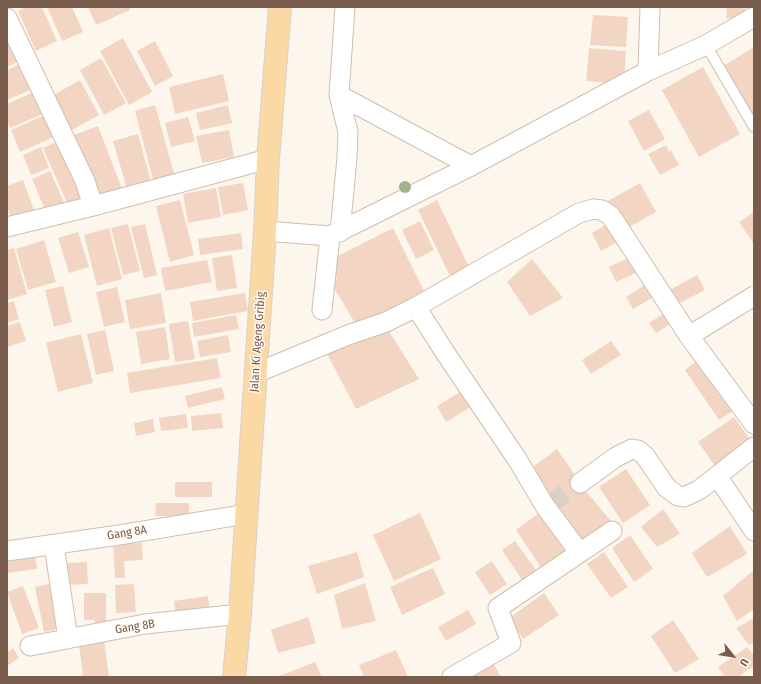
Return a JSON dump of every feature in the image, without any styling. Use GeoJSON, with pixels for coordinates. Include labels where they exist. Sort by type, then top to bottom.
{"type":"FeatureCollection","features":[{"type":"Feature","properties":{"kind":"main road","name":"Jalan Ki Ageng Gribig"},"geometry":{"type":"LineString","coordinates":[[234,677],[240,614],[265,232],[268,159],[280,7]]}},
{"type":"Feature","properties":{"kind":"street"},"geometry":{"type":"LineString","coordinates":[[322,310],[347,158],[348,132],[339,94],[345,7]]}},
{"type":"Feature","properties":{"kind":"street"},"geometry":{"type":"LineString","coordinates":[[648,71],[650,7]]}},
{"type":"Feature","properties":{"kind":"street"},"geometry":{"type":"LineString","coordinates":[[265,232],[335,234],[471,166],[648,71],[706,45],[754,17]]}},
{"type":"Feature","properties":{"kind":"street"},"geometry":{"type":"LineString","coordinates":[[7,18],[82,174],[93,206]]}},
{"type":"Feature","properties":{"kind":"street"},"geometry":{"type":"LineString","coordinates":[[339,94],[471,166]]}},
{"type":"Feature","properties":{"kind":"street"},"geometry":{"type":"LineString","coordinates":[[7,227],[93,206],[268,159]]}},
{"type":"Feature","properties":{"kind":"street"},"geometry":{"type":"LineString","coordinates":[[256,373],[348,335],[386,322],[416,307],[579,213],[602,210],[611,216],[689,336],[754,424]]}},
{"type":"Feature","properties":{"kind":"street"},"geometry":{"type":"LineString","coordinates":[[689,336],[754,296]]}},
{"type":"Feature","properties":{"kind":"street"},"geometry":{"type":"LineString","coordinates":[[416,307],[579,552]]}},
{"type":"Feature","properties":{"kind":"street"},"geometry":{"type":"LineString","coordinates":[[580,482],[616,457],[632,449],[638,450],[645,456],[667,488],[678,496],[684,497],[699,490],[754,447]]}},
{"type":"Feature","properties":{"kind":"street"},"geometry":{"type":"LineString","coordinates":[[717,476],[754,531]]}},
{"type":"Feature","properties":{"kind":"street","name":"Gang 8A"},"geometry":{"type":"LineString","coordinates":[[7,551],[246,514]]}},
{"type":"Feature","properties":{"kind":"street"},"geometry":{"type":"LineString","coordinates":[[452,677],[511,643],[498,608],[612,531]]}},
{"type":"Feature","properties":{"kind":"street"},"geometry":{"type":"LineString","coordinates":[[54,544],[68,638]]}},
{"type":"Feature","properties":{"kind":"street","name":"Gang 8B"},"geometry":{"type":"LineString","coordinates":[[30,646],[146,624],[240,614]]}},
{"type":"Feature","properties":{"kind":"lane"},"geometry":{"type":"LineString","coordinates":[[706,45],[754,127]]}},
{"type":"Feature","properties":{"kind":"building"},"geometry":{"type":"Polygon","coordinates":[[[27,7],[42,7],[57,41],[36,51],[18,11],[27,7]]]}},
{"type":"Feature","properties":{"kind":"building"},"geometry":{"type":"Polygon","coordinates":[[[47,7],[72,7],[83,32],[62,41],[47,7]]]}},
{"type":"Feature","properties":{"kind":"building"},"geometry":{"type":"Polygon","coordinates":[[[88,7],[129,7],[130,10],[96,25],[88,7]]]}},
{"type":"Feature","properties":{"kind":"building"},"geometry":{"type":"Polygon","coordinates":[[[727,7],[745,7],[745,19],[726,18],[727,7]]]}},
{"type":"Feature","properties":{"kind":"building"},"geometry":{"type":"Polygon","coordinates":[[[593,15],[628,17],[626,47],[590,45],[593,15]]]}},
{"type":"Feature","properties":{"kind":"building"},"geometry":{"type":"Polygon","coordinates":[[[123,38],[152,92],[129,105],[100,51],[123,38]]]}},
{"type":"Feature","properties":{"kind":"building"},"geometry":{"type":"Polygon","coordinates":[[[14,41],[22,60],[7,67],[7,44],[14,41]]]}},
{"type":"Feature","properties":{"kind":"building"},"geometry":{"type":"Polygon","coordinates":[[[155,41],[173,76],[155,86],[137,51],[155,41]]]}},
{"type":"Feature","properties":{"kind":"building"},"geometry":{"type":"Polygon","coordinates":[[[754,47],[754,118],[723,66],[754,47]]]}},
{"type":"Feature","properties":{"kind":"building"},"geometry":{"type":"Polygon","coordinates":[[[589,48],[626,51],[624,84],[586,81],[589,48]]]}},
{"type":"Feature","properties":{"kind":"building"},"geometry":{"type":"Polygon","coordinates":[[[101,58],[126,103],[104,115],[80,70],[101,58]]]}},
{"type":"Feature","properties":{"kind":"building"},"geometry":{"type":"Polygon","coordinates":[[[24,62],[35,88],[7,100],[7,70],[24,62]]]}},
{"type":"Feature","properties":{"kind":"building"},"geometry":{"type":"Polygon","coordinates":[[[703,67],[740,134],[699,157],[662,90],[703,67]]]}},
{"type":"Feature","properties":{"kind":"building"},"geometry":{"type":"Polygon","coordinates":[[[223,74],[229,101],[175,114],[169,87],[223,74]]]}},
{"type":"Feature","properties":{"kind":"building"},"geometry":{"type":"Polygon","coordinates":[[[80,80],[99,115],[70,131],[52,96],[80,80]]]}},
{"type":"Feature","properties":{"kind":"building"},"geometry":{"type":"Polygon","coordinates":[[[34,92],[43,114],[10,128],[7,121],[7,104],[34,92]]]}},
{"type":"Feature","properties":{"kind":"building"},"geometry":{"type":"Polygon","coordinates":[[[155,105],[175,177],[154,183],[135,111],[155,105]]]}},
{"type":"Feature","properties":{"kind":"building"},"geometry":{"type":"Polygon","coordinates":[[[228,105],[232,123],[200,130],[196,113],[228,105]]]}},
{"type":"Feature","properties":{"kind":"building"},"geometry":{"type":"Polygon","coordinates":[[[649,110],[665,139],[644,151],[628,121],[649,110]]]}},
{"type":"Feature","properties":{"kind":"building"},"geometry":{"type":"Polygon","coordinates":[[[47,114],[56,136],[20,152],[11,130],[47,114]]]}},
{"type":"Feature","properties":{"kind":"building"},"geometry":{"type":"Polygon","coordinates":[[[188,117],[195,141],[171,147],[165,123],[188,117]]]}},
{"type":"Feature","properties":{"kind":"building"},"geometry":{"type":"Polygon","coordinates":[[[98,126],[124,194],[100,204],[74,135],[98,126]]]}},
{"type":"Feature","properties":{"kind":"building"},"geometry":{"type":"Polygon","coordinates":[[[229,130],[234,157],[202,163],[196,136],[229,130]]]}},
{"type":"Feature","properties":{"kind":"building"},"geometry":{"type":"Polygon","coordinates":[[[138,134],[151,182],[127,189],[113,141],[138,134]]]}},
{"type":"Feature","properties":{"kind":"building"},"geometry":{"type":"Polygon","coordinates":[[[60,140],[87,203],[70,210],[43,148],[60,140]]]}},
{"type":"Feature","properties":{"kind":"building"},"geometry":{"type":"Polygon","coordinates":[[[666,145],[669,152],[671,150],[679,165],[660,175],[648,154],[666,145]]]}},
{"type":"Feature","properties":{"kind":"building"},"geometry":{"type":"Polygon","coordinates":[[[41,147],[49,168],[31,175],[23,155],[41,147]]]}},
{"type":"Feature","properties":{"kind":"building"},"geometry":{"type":"Polygon","coordinates":[[[50,171],[66,207],[47,214],[32,179],[50,171]]]}},
{"type":"Feature","properties":{"kind":"building"},"geometry":{"type":"Polygon","coordinates":[[[23,180],[34,210],[11,218],[7,206],[7,186],[23,180]]]}},
{"type":"Feature","properties":{"kind":"building"},"geometry":{"type":"Polygon","coordinates":[[[243,183],[248,210],[223,215],[218,187],[243,183]]]}},
{"type":"Feature","properties":{"kind":"building"},"geometry":{"type":"Polygon","coordinates":[[[640,183],[656,212],[624,230],[608,201],[640,183]]]}},
{"type":"Feature","properties":{"kind":"building"},"geometry":{"type":"Polygon","coordinates":[[[216,188],[221,217],[188,223],[183,194],[216,188]]]}},
{"type":"Feature","properties":{"kind":"building"},"geometry":{"type":"Polygon","coordinates":[[[180,200],[194,255],[170,262],[156,206],[180,200]]]}},
{"type":"Feature","properties":{"kind":"building"},"geometry":{"type":"Polygon","coordinates":[[[437,200],[469,267],[450,276],[418,210],[437,200]]]}},
{"type":"Feature","properties":{"kind":"building"},"geometry":{"type":"Polygon","coordinates":[[[754,212],[754,244],[739,222],[754,212]]]}},
{"type":"Feature","properties":{"kind":"building"},"geometry":{"type":"Polygon","coordinates":[[[420,221],[434,250],[416,259],[402,230],[420,221]]]}},
{"type":"Feature","properties":{"kind":"building"},"geometry":{"type":"Polygon","coordinates":[[[612,221],[622,239],[601,251],[592,233],[612,221]]]}},
{"type":"Feature","properties":{"kind":"building"},"geometry":{"type":"Polygon","coordinates":[[[128,224],[140,271],[123,275],[111,228],[128,224]]]}},
{"type":"Feature","properties":{"kind":"building"},"geometry":{"type":"Polygon","coordinates":[[[145,224],[157,275],[144,278],[131,227],[145,224]]]}},
{"type":"Feature","properties":{"kind":"building"},"geometry":{"type":"Polygon","coordinates":[[[109,228],[122,279],[97,286],[84,235],[109,228]]]}},
{"type":"Feature","properties":{"kind":"building"},"geometry":{"type":"Polygon","coordinates":[[[393,228],[426,295],[358,328],[331,283],[337,279],[328,261],[393,228]]]}},
{"type":"Feature","properties":{"kind":"building"},"geometry":{"type":"Polygon","coordinates":[[[78,232],[89,267],[69,273],[58,238],[78,232]]]}},
{"type":"Feature","properties":{"kind":"building"},"geometry":{"type":"Polygon","coordinates":[[[241,233],[243,249],[200,255],[198,239],[241,233]]]}},
{"type":"Feature","properties":{"kind":"building"},"geometry":{"type":"Polygon","coordinates":[[[44,240],[56,282],[28,290],[16,249],[44,240]]]}},
{"type":"Feature","properties":{"kind":"building"},"geometry":{"type":"Polygon","coordinates":[[[14,248],[27,294],[7,300],[7,250],[14,248]]]}},
{"type":"Feature","properties":{"kind":"building"},"geometry":{"type":"Polygon","coordinates":[[[232,255],[237,288],[217,291],[212,258],[232,255]]]}},
{"type":"Feature","properties":{"kind":"building"},"geometry":{"type":"Polygon","coordinates":[[[634,255],[642,270],[616,282],[609,267],[634,255]]]}},
{"type":"Feature","properties":{"kind":"building"},"geometry":{"type":"Polygon","coordinates":[[[532,259],[563,298],[530,316],[507,282],[532,259]]]}},
{"type":"Feature","properties":{"kind":"building"},"geometry":{"type":"Polygon","coordinates":[[[207,260],[212,282],[165,291],[161,268],[207,260]]]}},
{"type":"Feature","properties":{"kind":"building"},"geometry":{"type":"Polygon","coordinates":[[[697,275],[705,290],[674,306],[666,292],[697,275]]]}},
{"type":"Feature","properties":{"kind":"building"},"geometry":{"type":"Polygon","coordinates":[[[649,282],[657,295],[633,309],[626,297],[649,282]]]}},
{"type":"Feature","properties":{"kind":"building"},"geometry":{"type":"Polygon","coordinates":[[[63,286],[72,322],[54,327],[45,290],[63,286]]]}},
{"type":"Feature","properties":{"kind":"building"},"geometry":{"type":"Polygon","coordinates":[[[117,287],[125,322],[104,327],[96,292],[117,287]]]}},
{"type":"Feature","properties":{"kind":"building"},"geometry":{"type":"Polygon","coordinates":[[[161,293],[166,323],[130,329],[125,300],[161,293]]]}},
{"type":"Feature","properties":{"kind":"building"},"geometry":{"type":"Polygon","coordinates":[[[245,293],[248,311],[193,321],[190,302],[245,293]]]}},
{"type":"Feature","properties":{"kind":"building"},"geometry":{"type":"Polygon","coordinates":[[[14,301],[19,319],[7,323],[7,303],[14,301]]]}},
{"type":"Feature","properties":{"kind":"building"},"geometry":{"type":"Polygon","coordinates":[[[668,311],[675,321],[656,333],[649,323],[668,311]]]}},
{"type":"Feature","properties":{"kind":"building"},"geometry":{"type":"Polygon","coordinates":[[[236,315],[239,329],[194,337],[192,323],[236,315]]]}},
{"type":"Feature","properties":{"kind":"building"},"geometry":{"type":"Polygon","coordinates":[[[188,321],[195,359],[175,362],[169,324],[188,321]]]}},
{"type":"Feature","properties":{"kind":"building"},"geometry":{"type":"Polygon","coordinates":[[[20,322],[26,341],[7,347],[7,326],[20,322]]]}},
{"type":"Feature","properties":{"kind":"building"},"geometry":{"type":"Polygon","coordinates":[[[385,325],[419,379],[356,409],[325,350],[385,325]]]}},
{"type":"Feature","properties":{"kind":"building"},"geometry":{"type":"Polygon","coordinates":[[[165,327],[170,359],[141,364],[136,332],[165,327]]]}},
{"type":"Feature","properties":{"kind":"building"},"geometry":{"type":"Polygon","coordinates":[[[105,330],[114,371],[96,375],[87,334],[105,330]]]}},
{"type":"Feature","properties":{"kind":"building"},"geometry":{"type":"Polygon","coordinates":[[[81,334],[93,383],[58,392],[46,343],[81,334]]]}},
{"type":"Feature","properties":{"kind":"building"},"geometry":{"type":"Polygon","coordinates":[[[228,335],[231,352],[200,357],[197,341],[228,335]]]}},
{"type":"Feature","properties":{"kind":"building"},"geometry":{"type":"Polygon","coordinates":[[[611,341],[621,355],[591,374],[582,360],[611,341]]]}},
{"type":"Feature","properties":{"kind":"building"},"geometry":{"type":"Polygon","coordinates":[[[217,358],[221,378],[130,393],[127,373],[217,358]]]}},
{"type":"Feature","properties":{"kind":"building"},"geometry":{"type":"Polygon","coordinates":[[[701,358],[736,409],[719,420],[685,370],[701,358]]]}},
{"type":"Feature","properties":{"kind":"building"},"geometry":{"type":"Polygon","coordinates":[[[222,387],[225,399],[188,408],[185,396],[222,387]]]}},
{"type":"Feature","properties":{"kind":"building"},"geometry":{"type":"Polygon","coordinates":[[[465,389],[474,405],[446,422],[437,406],[465,389]]]}},
{"type":"Feature","properties":{"kind":"building"},"geometry":{"type":"Polygon","coordinates":[[[221,413],[223,428],[192,431],[191,416],[221,413]]]}},
{"type":"Feature","properties":{"kind":"building"},"geometry":{"type":"Polygon","coordinates":[[[186,414],[188,428],[161,431],[159,418],[186,414]]]}},
{"type":"Feature","properties":{"kind":"building"},"geometry":{"type":"Polygon","coordinates":[[[734,417],[754,445],[718,470],[698,442],[734,417]]]}},
{"type":"Feature","properties":{"kind":"building"},"geometry":{"type":"Polygon","coordinates":[[[153,419],[155,432],[136,436],[134,423],[153,419]]]}},
{"type":"Feature","properties":{"kind":"building"},"geometry":{"type":"Polygon","coordinates":[[[557,449],[585,490],[611,521],[580,543],[526,472],[557,449]]]}},
{"type":"Feature","properties":{"kind":"building"},"geometry":{"type":"Polygon","coordinates":[[[626,469],[650,505],[623,523],[599,487],[626,469]]]}},
{"type":"Feature","properties":{"kind":"building"},"geometry":{"type":"Polygon","coordinates":[[[175,482],[212,482],[212,497],[175,497],[175,482]]]}},
{"type":"Feature","properties":{"kind":"building"},"geometry":{"type":"Polygon","coordinates":[[[156,503],[189,503],[189,516],[155,516],[156,503]]]}},
{"type":"Feature","properties":{"kind":"building"},"geometry":{"type":"Polygon","coordinates":[[[663,509],[680,534],[657,547],[641,527],[663,509]]]}},
{"type":"Feature","properties":{"kind":"building"},"geometry":{"type":"Polygon","coordinates":[[[542,511],[569,551],[542,569],[516,530],[542,511]]]}},
{"type":"Feature","properties":{"kind":"building"},"geometry":{"type":"Polygon","coordinates":[[[420,513],[441,559],[394,581],[373,535],[420,513]]]}},
{"type":"Feature","properties":{"kind":"building"},"geometry":{"type":"Polygon","coordinates":[[[730,526],[747,554],[707,577],[692,553],[730,526]]]}},
{"type":"Feature","properties":{"kind":"building"},"geometry":{"type":"Polygon","coordinates":[[[630,535],[653,569],[634,582],[612,548],[630,535]]]}},
{"type":"Feature","properties":{"kind":"building"},"geometry":{"type":"Polygon","coordinates":[[[515,541],[536,570],[522,580],[502,550],[515,541]]]}},
{"type":"Feature","properties":{"kind":"building"},"geometry":{"type":"Polygon","coordinates":[[[142,543],[143,560],[124,561],[125,578],[115,578],[113,544],[142,543]]]}},
{"type":"Feature","properties":{"kind":"building"},"geometry":{"type":"Polygon","coordinates":[[[357,552],[364,577],[317,594],[308,566],[357,552]]]}},
{"type":"Feature","properties":{"kind":"building"},"geometry":{"type":"Polygon","coordinates":[[[604,552],[628,587],[611,598],[587,564],[604,552]]]}},
{"type":"Feature","properties":{"kind":"building"},"geometry":{"type":"Polygon","coordinates":[[[35,554],[37,569],[7,573],[7,558],[35,554]]]}},
{"type":"Feature","properties":{"kind":"building"},"geometry":{"type":"Polygon","coordinates":[[[492,561],[507,584],[490,595],[475,572],[492,561]]]}},
{"type":"Feature","properties":{"kind":"building"},"geometry":{"type":"Polygon","coordinates":[[[87,562],[88,584],[68,585],[67,563],[87,562]]]}},
{"type":"Feature","properties":{"kind":"building"},"geometry":{"type":"Polygon","coordinates":[[[433,568],[445,594],[402,615],[390,587],[433,568]]]}},
{"type":"Feature","properties":{"kind":"building"},"geometry":{"type":"Polygon","coordinates":[[[754,570],[754,609],[737,621],[723,596],[754,570]]]}},
{"type":"Feature","properties":{"kind":"building"},"geometry":{"type":"Polygon","coordinates":[[[53,583],[62,628],[44,632],[35,587],[53,583]]]}},
{"type":"Feature","properties":{"kind":"building"},"geometry":{"type":"Polygon","coordinates":[[[365,583],[376,621],[342,629],[334,595],[365,583]]]}},
{"type":"Feature","properties":{"kind":"building"},"geometry":{"type":"Polygon","coordinates":[[[134,584],[136,612],[116,613],[115,585],[134,584]]]}},
{"type":"Feature","properties":{"kind":"building"},"geometry":{"type":"Polygon","coordinates":[[[23,586],[39,628],[22,634],[7,592],[23,586]]]}},
{"type":"Feature","properties":{"kind":"building"},"geometry":{"type":"Polygon","coordinates":[[[84,593],[106,593],[106,624],[95,624],[94,620],[84,620],[84,593]]]}},
{"type":"Feature","properties":{"kind":"building"},"geometry":{"type":"Polygon","coordinates":[[[544,593],[559,615],[523,639],[509,618],[544,593]]]}},
{"type":"Feature","properties":{"kind":"building"},"geometry":{"type":"Polygon","coordinates":[[[208,596],[210,612],[176,618],[174,601],[208,596]]]}},
{"type":"Feature","properties":{"kind":"building"},"geometry":{"type":"Polygon","coordinates":[[[468,610],[476,624],[446,641],[438,627],[468,610]]]}},
{"type":"Feature","properties":{"kind":"building"},"geometry":{"type":"Polygon","coordinates":[[[308,617],[316,643],[278,653],[271,630],[308,617]]]}},
{"type":"Feature","properties":{"kind":"building"},"geometry":{"type":"Polygon","coordinates":[[[754,618],[754,642],[749,645],[736,628],[754,618]]]}},
{"type":"Feature","properties":{"kind":"building"},"geometry":{"type":"Polygon","coordinates":[[[673,620],[699,659],[675,673],[651,636],[673,620]]]}},
{"type":"Feature","properties":{"kind":"building"},"geometry":{"type":"Polygon","coordinates":[[[104,640],[109,677],[83,677],[79,643],[104,640]]]}},
{"type":"Feature","properties":{"kind":"building"},"geometry":{"type":"Polygon","coordinates":[[[747,647],[754,656],[754,666],[738,677],[725,677],[718,667],[747,647]]]}},
{"type":"Feature","properties":{"kind":"building"},"geometry":{"type":"Polygon","coordinates":[[[13,648],[19,658],[7,666],[7,653],[13,648]]]}},
{"type":"Feature","properties":{"kind":"building"},"geometry":{"type":"Polygon","coordinates":[[[396,650],[408,677],[364,677],[359,665],[396,650]]]}},
{"type":"Feature","properties":{"kind":"building"},"geometry":{"type":"Polygon","coordinates":[[[492,661],[501,677],[464,677],[492,661]]]}},
{"type":"Feature","properties":{"kind":"building"},"geometry":{"type":"Polygon","coordinates":[[[315,662],[322,677],[277,677],[315,662]]]}},
{"type":"Feature","properties":{"kind":"tunnel"},"geometry":{"type":"LineString","coordinates":[[549,504],[580,483]]}}]}
